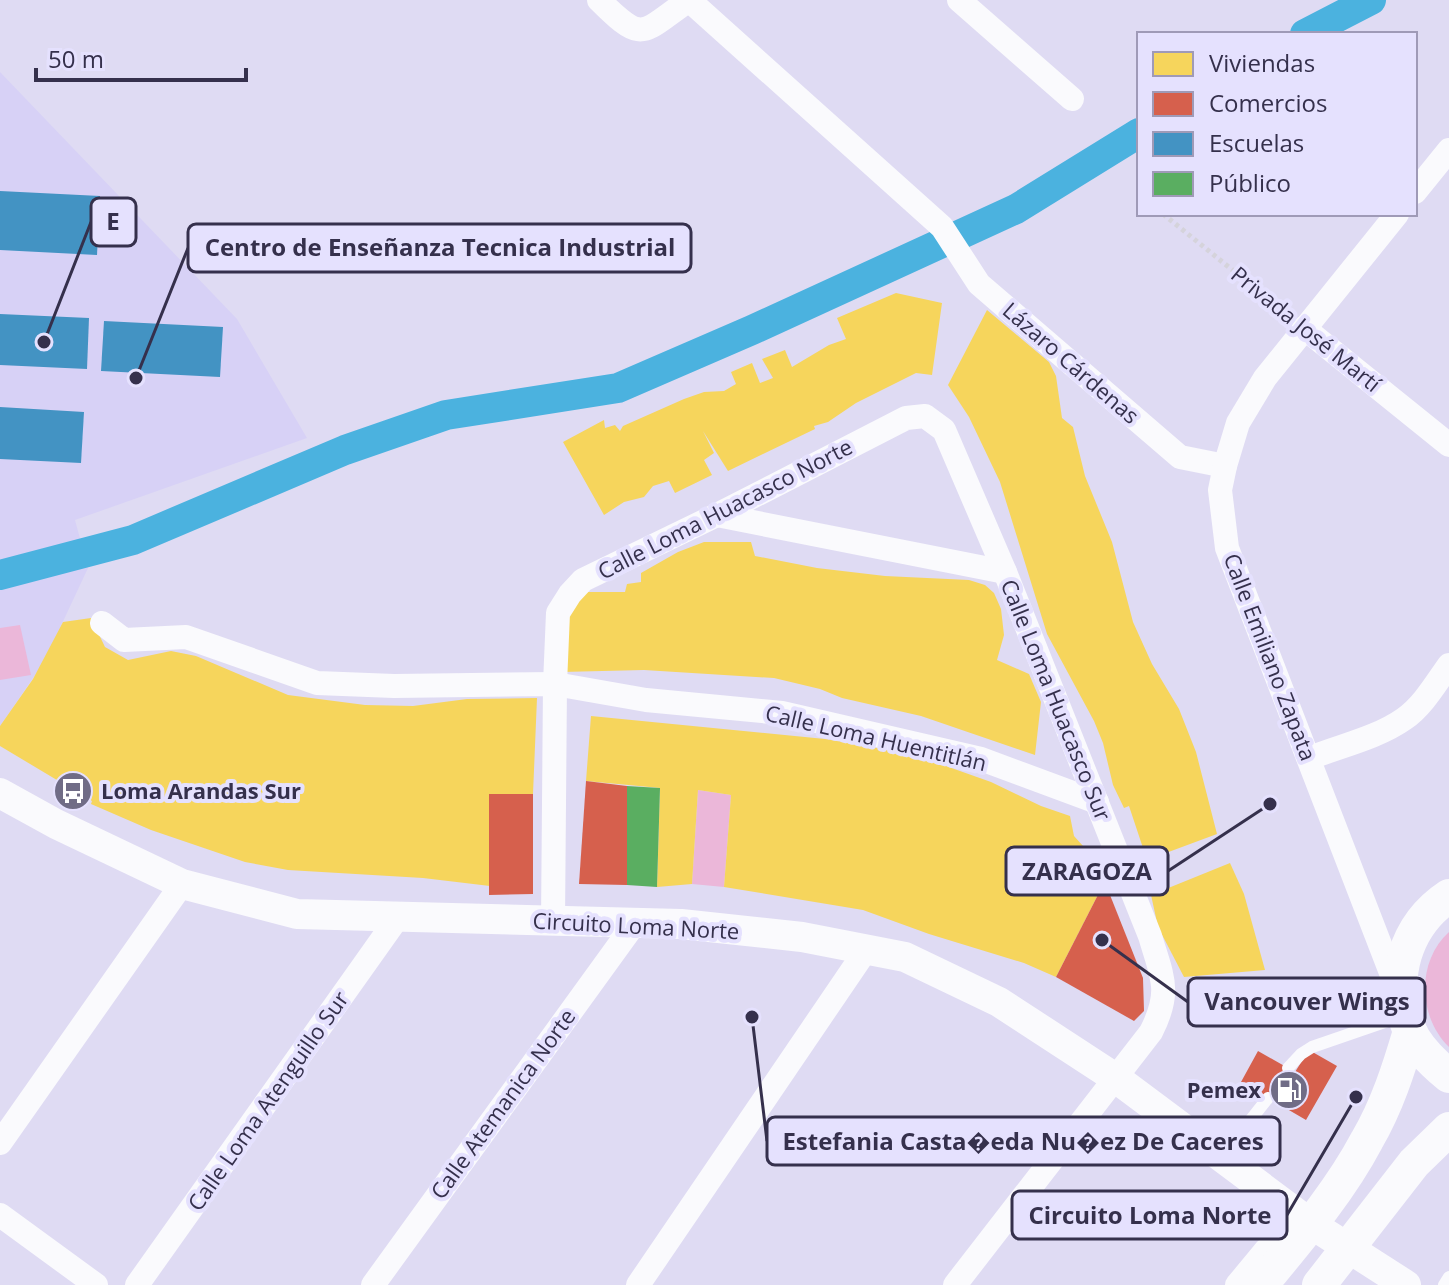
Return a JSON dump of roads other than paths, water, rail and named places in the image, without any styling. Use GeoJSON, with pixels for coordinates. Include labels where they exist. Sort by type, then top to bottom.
{"type":"FeatureCollection","features":[{"type":"Feature","properties":{"kind":"main road"},"geometry":{"type":"LineString","coordinates":[[1261,1285],[1348,1173],[1385,1105],[1405,1014],[1402,964],[1412,935],[1433,908],[1449,896]]}},
{"type":"Feature","properties":{"kind":"main road"},"geometry":{"type":"LineString","coordinates":[[1405,1014],[1428,1058],[1449,1076]]}},
{"type":"Feature","properties":{"kind":"main road"},"geometry":{"type":"LineString","coordinates":[[1319,1285],[1414,1163],[1449,1129]]}},
{"type":"Feature","properties":{"kind":"street"},"geometry":{"type":"LineString","coordinates":[[599,0],[632,30],[646,30],[689,0]]}},
{"type":"Feature","properties":{"kind":"street","name":"Lázaro Cárdenas"},"geometry":{"type":"LineString","coordinates":[[689,0],[942,227],[979,284],[1180,457],[1225,466]]}},
{"type":"Feature","properties":{"kind":"street"},"geometry":{"type":"LineString","coordinates":[[959,0],[1072,99]]}},
{"type":"Feature","properties":{"kind":"street"},"geometry":{"type":"LineString","coordinates":[[1417,190],[1449,150]]}},
{"type":"Feature","properties":{"kind":"street","name":"Calle Emiliano Zapata"},"geometry":{"type":"LineString","coordinates":[[1395,216],[1265,378],[1238,423],[1220,490],[1227,548],[1310,758],[1405,1014]]}},
{"type":"Feature","properties":{"kind":"street","name":"Privada José Martí"},"geometry":{"type":"LineString","coordinates":[[1304,328],[1449,445]]}},
{"type":"Feature","properties":{"kind":"street","name":"Calle Loma Huacasco Norte"},"geometry":{"type":"LineString","coordinates":[[553,922],[558,613],[577,587],[583,580],[906,418],[925,416]]}},
{"type":"Feature","properties":{"kind":"street","name":"Calle Loma Huacasco Sur"},"geometry":{"type":"LineString","coordinates":[[925,416],[944,430],[1005,572],[1150,936],[1165,987],[1162,1010],[1151,1032],[955,1285]]}},
{"type":"Feature","properties":{"kind":"street"},"geometry":{"type":"LineString","coordinates":[[717,515],[1005,572]]}},
{"type":"Feature","properties":{"kind":"street","name":"Calle Loma Huentitlán"},"geometry":{"type":"LineString","coordinates":[[102,623],[124,640],[186,637],[317,683],[394,686],[555,684],[646,700],[782,713],[981,759],[1097,802]]}},
{"type":"Feature","properties":{"kind":"street"},"geometry":{"type":"LineString","coordinates":[[1310,758],[1406,719],[1449,665]]}},
{"type":"Feature","properties":{"kind":"street","name":"Circuito Loma Norte"},"geometry":{"type":"LineString","coordinates":[[0,793],[56,824],[182,884],[297,914],[681,924],[802,937],[905,957],[999,1002],[1117,1079],[1311,1224],[1406,1285]]}},
{"type":"Feature","properties":{"kind":"street"},"geometry":{"type":"LineString","coordinates":[[0,1143],[182,884]]}},
{"type":"Feature","properties":{"kind":"street","name":"Calle Loma Atenguillo Sur"},"geometry":{"type":"LineString","coordinates":[[137,1285],[398,917]]}},
{"type":"Feature","properties":{"kind":"street","name":"Calle Atemanica Norte"},"geometry":{"type":"LineString","coordinates":[[373,1285],[635,923]]}},
{"type":"Feature","properties":{"kind":"street"},"geometry":{"type":"LineString","coordinates":[[638,1285],[866,950]]}},
{"type":"Feature","properties":{"kind":"street"},"geometry":{"type":"LineString","coordinates":[[0,1215],[96,1285]]}},
{"type":"Feature","properties":{"kind":"street"},"geometry":{"type":"LineString","coordinates":[[1237,1285],[1276,1242],[1311,1224]]}},
{"type":"Feature","properties":{"kind":"street"},"geometry":{"type":"LineString","coordinates":[[1339,1285],[1350,1247]]}},
{"type":"Feature","properties":{"kind":"lane"},"geometry":{"type":"LineString","coordinates":[[1288,1068],[1312,1047],[1405,1014]]}},
{"type":"Feature","properties":{"kind":"lane"},"geometry":{"type":"LineString","coordinates":[[1222,1156],[1268,1098]]}},
{"type":"Feature","properties":{"kind":"lane"},"geometry":{"type":"LineString","coordinates":[[1444,1285],[1449,1277]]}},
{"type":"Feature","properties":{"kind":"waterway"},"geometry":{"type":"LineString","coordinates":[[1309,32],[1371,0]]}},
{"type":"Feature","properties":{"kind":"waterway"},"geometry":{"type":"LineString","coordinates":[[0,575],[133,540],[345,450],[446,415],[618,388],[1016,209],[1137,134]]}},
{"type":"Feature","properties":{"kind":"place","name":"E"},"geometry":{"type":"Point","coordinates":[44,342]}},
{"type":"Feature","properties":{"kind":"place","name":"Centro de Enseñanza Tecnica Industrial"},"geometry":{"type":"Point","coordinates":[136,378]}},
{"type":"Feature","properties":{"kind":"place","name":"Loma Arandas Sur"},"geometry":{"type":"Point","coordinates":[73,791]}},
{"type":"Feature","properties":{"kind":"place","name":"ZARAGOZA"},"geometry":{"type":"Point","coordinates":[1270,804]}},
{"type":"Feature","properties":{"kind":"place","name":"Vancouver Wings"},"geometry":{"type":"Point","coordinates":[1102,940]}},
{"type":"Feature","properties":{"kind":"place","name":"Estefania Casta�eda Nu�ez De Caceres"},"geometry":{"type":"Point","coordinates":[752,1017]}},
{"type":"Feature","properties":{"kind":"place","name":"Pemex"},"geometry":{"type":"Point","coordinates":[1289,1090]}},
{"type":"Feature","properties":{"kind":"place","name":"Circuito Loma Norte"},"geometry":{"type":"Point","coordinates":[1356,1097]}}]}
